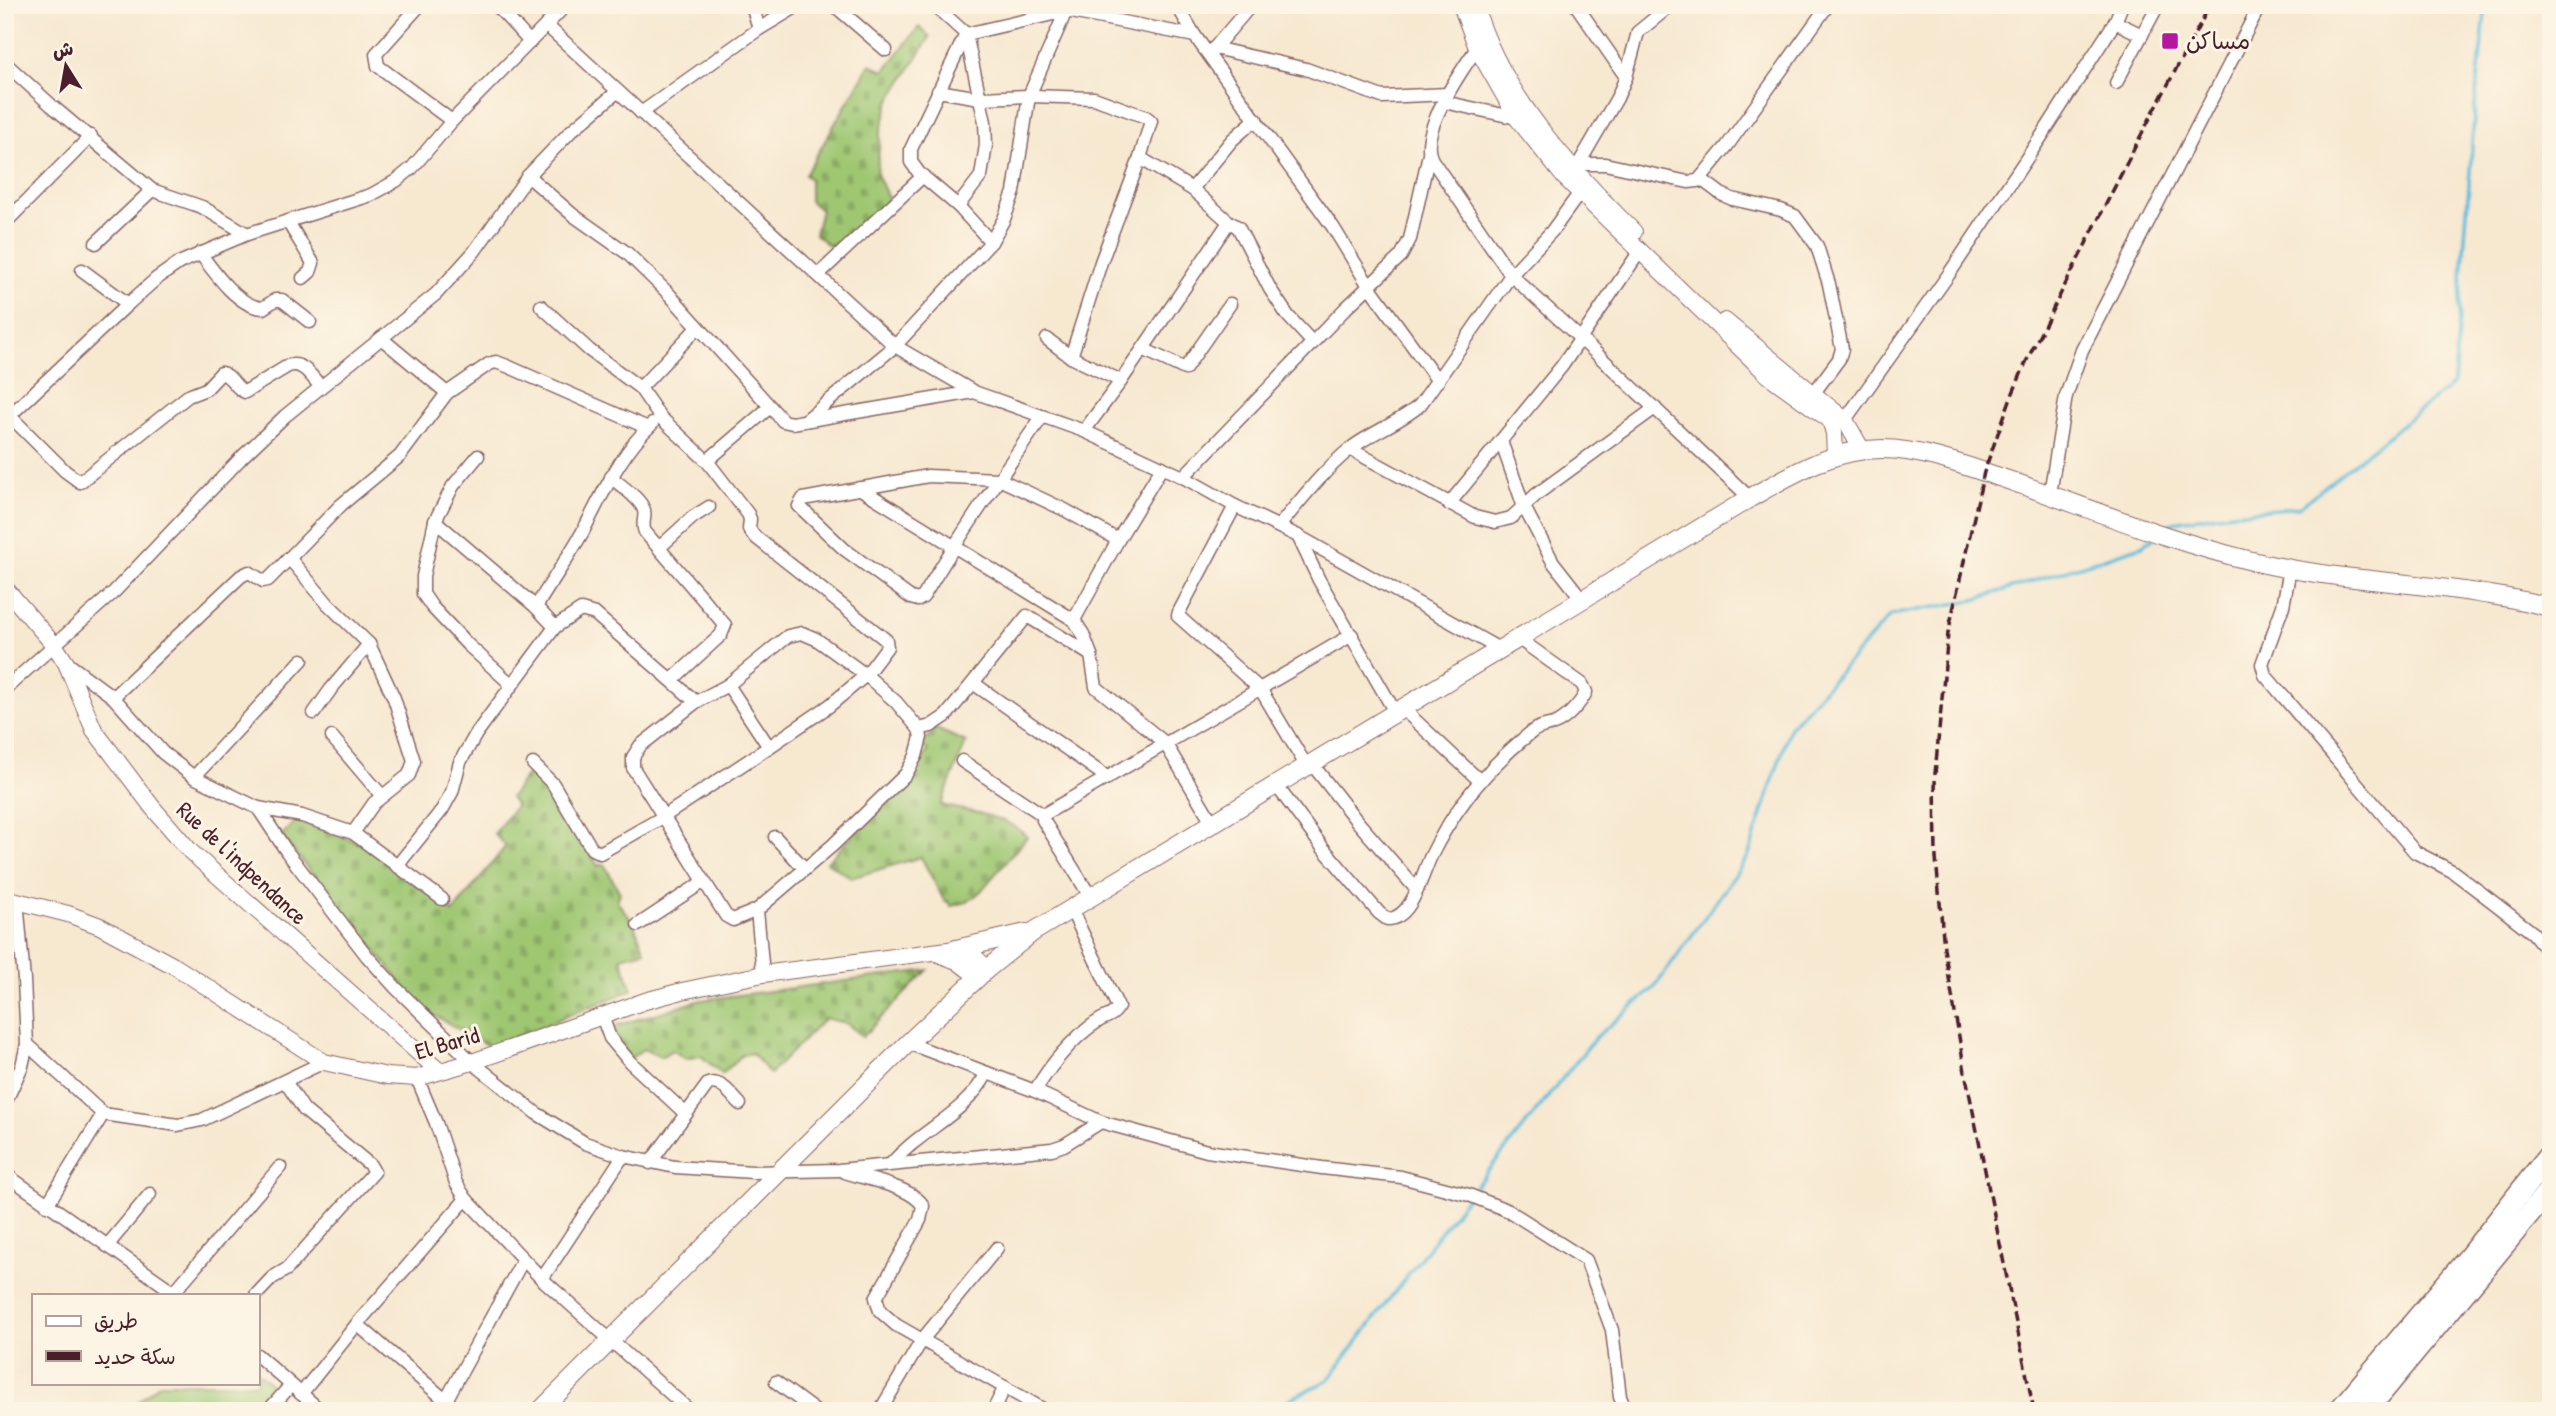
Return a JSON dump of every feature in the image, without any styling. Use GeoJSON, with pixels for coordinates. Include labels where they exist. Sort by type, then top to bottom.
{"type":"FeatureCollection","features":[{"type":"Feature","properties":{"kind":"highway"},"geometry":{"type":"LineString","coordinates":[[2339,1411],[2470,1256],[2551,1153]]}},
{"type":"Feature","properties":{"kind":"highway"},"geometry":{"type":"LineString","coordinates":[[2366,1411],[2546,1194]]}},
{"type":"Feature","properties":{"kind":"main road"},"geometry":{"type":"LineString","coordinates":[[540,1411],[908,1043],[982,973],[1033,932],[1070,907],[1750,498],[1835,454],[1884,449],[1912,452],[1984,472],[2217,552],[2343,578],[2515,598],[2551,607]]}},
{"type":"Feature","properties":{"kind":"main road"},"geometry":{"type":"LineString","coordinates":[[956,949],[1033,932]]}},
{"type":"Feature","properties":{"kind":"street"},"geometry":{"type":"LineString","coordinates":[[420,5],[376,54],[376,60],[378,66],[452,121]]}},
{"type":"Feature","properties":{"kind":"street"},"geometry":{"type":"LineString","coordinates":[[496,5],[530,42]]}},
{"type":"Feature","properties":{"kind":"street"},"geometry":{"type":"LineString","coordinates":[[320,386],[298,364],[288,366],[245,392],[226,374],[221,373],[209,388],[188,396],[80,482],[8,418],[128,304],[179,263],[247,234],[371,195],[396,181],[429,150],[452,121],[566,5]]}},
{"type":"Feature","properties":{"kind":"street"},"geometry":{"type":"LineString","coordinates":[[752,5],[759,29]]}},
{"type":"Feature","properties":{"kind":"street"},"geometry":{"type":"LineString","coordinates":[[641,113],[759,29],[799,5]]}},
{"type":"Feature","properties":{"kind":"street"},"geometry":{"type":"LineString","coordinates":[[834,5],[886,50]]}},
{"type":"Feature","properties":{"kind":"street"},"geometry":{"type":"LineString","coordinates":[[934,5],[966,34],[986,133],[984,166],[978,183],[958,206]]}},
{"type":"Feature","properties":{"kind":"street"},"geometry":{"type":"LineString","coordinates":[[1177,5],[1195,36],[1212,51],[1256,119],[1333,227],[1369,286],[1438,380]]}},
{"type":"Feature","properties":{"kind":"street"},"geometry":{"type":"LineString","coordinates":[[1212,51],[1251,5]]}},
{"type":"Feature","properties":{"kind":"street"},"geometry":{"type":"LineString","coordinates":[[1461,5],[1476,48],[1517,118],[1728,323],[1844,420],[1862,450]]}},
{"type":"Feature","properties":{"kind":"street"},"geometry":{"type":"LineString","coordinates":[[1475,5],[1488,45],[1529,113],[1577,178],[1640,251],[1768,375],[1829,418],[1834,433],[1835,454]]}},
{"type":"Feature","properties":{"kind":"street"},"geometry":{"type":"LineString","coordinates":[[1576,5],[1626,77]]}},
{"type":"Feature","properties":{"kind":"street"},"geometry":{"type":"LineString","coordinates":[[1279,526],[1350,449],[1413,411],[1438,380],[1511,275],[1552,231],[1626,77],[1638,32],[1671,5]]}},
{"type":"Feature","properties":{"kind":"street"},"geometry":{"type":"LineString","coordinates":[[1844,420],[1949,274],[2043,134],[2115,22],[2122,5]]}},
{"type":"Feature","properties":{"kind":"street"},"geometry":{"type":"LineString","coordinates":[[2116,83],[2158,5]]}},
{"type":"Feature","properties":{"kind":"street"},"geometry":{"type":"LineString","coordinates":[[2050,494],[2066,396],[2082,350],[2260,5]]}},
{"type":"Feature","properties":{"kind":"street"},"geometry":{"type":"LineString","coordinates":[[1577,178],[1605,164],[1688,182],[1701,179],[1824,7]]}},
{"type":"Feature","properties":{"kind":"street"},"geometry":{"type":"LineString","coordinates":[[806,420],[895,346],[991,242],[1004,219],[1014,192],[1028,96],[1066,8]]}},
{"type":"Feature","properties":{"kind":"street"},"geometry":{"type":"LineString","coordinates":[[991,242],[958,206],[914,167],[910,153],[966,34],[1066,8],[1195,36]]}},
{"type":"Feature","properties":{"kind":"street"},"geometry":{"type":"LineString","coordinates":[[2115,22],[2142,36]]}},
{"type":"Feature","properties":{"kind":"street"},"geometry":{"type":"LineString","coordinates":[[546,25],[895,346],[974,392],[1084,431],[1183,477],[1298,536],[1501,650]]}},
{"type":"Feature","properties":{"kind":"street"},"geometry":{"type":"LineString","coordinates":[[1183,477],[1369,286],[1396,263],[1406,249],[1429,153],[1428,141],[1446,98],[1476,48]]}},
{"type":"Feature","properties":{"kind":"street"},"geometry":{"type":"LineString","coordinates":[[1212,51],[1306,69],[1382,97],[1446,98],[1517,118]]}},
{"type":"Feature","properties":{"kind":"street"},"geometry":{"type":"LineString","coordinates":[[5,63],[152,190],[202,207],[247,234]]}},
{"type":"Feature","properties":{"kind":"street"},"geometry":{"type":"LineString","coordinates":[[938,91],[980,98],[1094,98],[1146,117],[1152,124],[1101,262],[1071,357]]}},
{"type":"Feature","properties":{"kind":"street"},"geometry":{"type":"LineString","coordinates":[[5,689],[114,592],[267,433],[320,386],[418,310],[455,275],[528,176],[571,131],[617,92]]}},
{"type":"Feature","properties":{"kind":"street"},"geometry":{"type":"LineString","coordinates":[[1192,188],[1232,140],[1256,119]]}},
{"type":"Feature","properties":{"kind":"street"},"geometry":{"type":"LineString","coordinates":[[5,223],[91,136]]}},
{"type":"Feature","properties":{"kind":"street"},"geometry":{"type":"LineString","coordinates":[[1429,153],[1511,275],[1750,498]]}},
{"type":"Feature","properties":{"kind":"street"},"geometry":{"type":"LineString","coordinates":[[1140,158],[1192,188],[1238,227],[1270,289],[1288,316],[1313,344]]}},
{"type":"Feature","properties":{"kind":"street"},"geometry":{"type":"LineString","coordinates":[[528,176],[573,215],[627,253],[668,293],[786,422],[974,392]]}},
{"type":"Feature","properties":{"kind":"street"},"geometry":{"type":"LineString","coordinates":[[818,274],[923,176]]}},
{"type":"Feature","properties":{"kind":"street"},"geometry":{"type":"LineString","coordinates":[[1701,179],[1711,188],[1732,199],[1781,210],[1795,216],[1817,246],[1829,284],[1842,349],[1839,359],[1813,394]]}},
{"type":"Feature","properties":{"kind":"street"},"geometry":{"type":"LineString","coordinates":[[96,243],[152,190]]}},
{"type":"Feature","properties":{"kind":"street"},"geometry":{"type":"LineString","coordinates":[[288,222],[313,263],[310,272],[303,278]]}},
{"type":"Feature","properties":{"kind":"street"},"geometry":{"type":"LineString","coordinates":[[1084,431],[1229,222]]}},
{"type":"Feature","properties":{"kind":"street"},"geometry":{"type":"LineString","coordinates":[[1448,504],[1562,366],[1640,251]]}},
{"type":"Feature","properties":{"kind":"street"},"geometry":{"type":"LineString","coordinates":[[200,253],[223,284],[252,307],[263,308],[275,300],[282,300],[310,322]]}},
{"type":"Feature","properties":{"kind":"street"},"geometry":{"type":"LineString","coordinates":[[82,270],[128,304]]}},
{"type":"Feature","properties":{"kind":"street"},"geometry":{"type":"LineString","coordinates":[[1143,349],[1185,369],[1230,304]]}},
{"type":"Feature","properties":{"kind":"street"},"geometry":{"type":"LineString","coordinates":[[533,764],[553,784],[580,831],[597,853],[606,852],[829,706],[866,675],[887,647],[886,640],[754,536],[749,529],[748,514],[707,460],[660,417],[640,388],[589,350],[541,306]]}},
{"type":"Feature","properties":{"kind":"street"},"geometry":{"type":"LineString","coordinates":[[640,388],[698,327]]}},
{"type":"Feature","properties":{"kind":"street"},"geometry":{"type":"LineString","coordinates":[[382,338],[447,393]]}},
{"type":"Feature","properties":{"kind":"street"},"geometry":{"type":"LineString","coordinates":[[1047,340],[1071,357],[1121,381]]}},
{"type":"Feature","properties":{"kind":"street"},"geometry":{"type":"LineString","coordinates":[[113,697],[237,579],[248,572],[266,581],[341,505],[400,456],[447,393],[488,364],[496,362],[648,428]]}},
{"type":"Feature","properties":{"kind":"street"},"geometry":{"type":"LineString","coordinates":[[707,460],[770,407]]}},
{"type":"Feature","properties":{"kind":"street"},"geometry":{"type":"LineString","coordinates":[[1350,449],[1448,504],[1475,517],[1495,522],[1511,518],[1537,494],[1655,408]]}},
{"type":"Feature","properties":{"kind":"street"},"geometry":{"type":"LineString","coordinates":[[536,607],[580,536],[611,477],[648,428],[660,417]]}},
{"type":"Feature","properties":{"kind":"street"},"geometry":{"type":"LineString","coordinates":[[1042,417],[999,480],[954,545],[923,597],[918,600],[844,549],[799,506],[803,499],[928,476],[999,480],[1065,510],[1118,540]]}},
{"type":"Feature","properties":{"kind":"street"},"geometry":{"type":"LineString","coordinates":[[1501,441],[1524,507],[1553,562],[1582,599]]}},
{"type":"Feature","properties":{"kind":"street"},"geometry":{"type":"LineString","coordinates":[[478,456],[453,486],[435,521],[424,576],[425,599],[467,644],[512,685]]}},
{"type":"Feature","properties":{"kind":"street"},"geometry":{"type":"LineString","coordinates":[[1074,620],[1162,467]]}},
{"type":"Feature","properties":{"kind":"street"},"geometry":{"type":"LineString","coordinates":[[611,477],[640,504],[645,513],[643,528],[719,615],[725,627],[722,635],[673,680]]}},
{"type":"Feature","properties":{"kind":"street"},"geometry":{"type":"LineString","coordinates":[[859,488],[1074,620],[1091,655],[1096,687],[1165,743],[1212,822]]}},
{"type":"Feature","properties":{"kind":"street"},"geometry":{"type":"LineString","coordinates":[[1235,506],[1178,612],[1178,617],[1261,690],[1310,765],[1417,890]]}},
{"type":"Feature","properties":{"kind":"street"},"geometry":{"type":"LineString","coordinates":[[660,547],[693,517],[709,507]]}},
{"type":"Feature","properties":{"kind":"street"},"geometry":{"type":"LineString","coordinates":[[435,521],[536,607],[555,627]]}},
{"type":"Feature","properties":{"kind":"street"},"geometry":{"type":"LineString","coordinates":[[1298,536],[1319,580],[1399,710],[1480,781]]}},
{"type":"Feature","properties":{"kind":"street"},"geometry":{"type":"LineString","coordinates":[[289,558],[328,604],[369,645],[394,698],[414,761],[409,775],[382,796],[353,833]]}},
{"type":"Feature","properties":{"kind":"street"},"geometry":{"type":"LineString","coordinates":[[2290,569],[2283,606],[2262,664],[2265,675],[2415,852],[2452,871],[2493,902],[2533,933],[2551,955]]}},
{"type":"Feature","properties":{"kind":"street","name":"Rue de l'indpendance"},"geometry":{"type":"LineString","coordinates":[[5,587],[66,663],[94,730],[191,852],[439,1071]]}},
{"type":"Feature","properties":{"kind":"street"},"geometry":{"type":"LineString","coordinates":[[919,729],[943,720],[1039,598]]}},
{"type":"Feature","properties":{"kind":"street"},"geometry":{"type":"LineString","coordinates":[[397,866],[442,810],[452,792],[460,762],[476,734],[555,627],[581,610],[595,614],[696,702]]}},
{"type":"Feature","properties":{"kind":"street"},"geometry":{"type":"LineString","coordinates":[[1027,616],[1091,655]]}},
{"type":"Feature","properties":{"kind":"street"},"geometry":{"type":"LineString","coordinates":[[796,633],[816,639],[866,675],[896,702],[919,729],[920,742],[906,774],[833,845],[757,910],[733,920],[729,920],[702,882],[633,768],[633,757],[640,746],[696,702],[728,685],[783,640],[796,633]]}},
{"type":"Feature","properties":{"kind":"street"},"geometry":{"type":"LineString","coordinates":[[1044,815],[1352,635]]}},
{"type":"Feature","properties":{"kind":"street"},"geometry":{"type":"LineString","coordinates":[[1276,785],[1335,864],[1385,917],[1398,917],[1410,905],[1432,854],[1480,781],[1499,760],[1533,731],[1563,719],[1586,692],[1581,684],[1518,639]]}},
{"type":"Feature","properties":{"kind":"street"},"geometry":{"type":"LineString","coordinates":[[314,713],[369,645]]}},
{"type":"Feature","properties":{"kind":"street"},"geometry":{"type":"LineString","coordinates":[[194,777],[302,660]]}},
{"type":"Feature","properties":{"kind":"street"},"geometry":{"type":"LineString","coordinates":[[66,663],[113,697],[163,753],[194,777],[258,808],[302,816],[353,833],[442,899]]}},
{"type":"Feature","properties":{"kind":"street"},"geometry":{"type":"LineString","coordinates":[[973,682],[1108,778]]}},
{"type":"Feature","properties":{"kind":"street"},"geometry":{"type":"LineString","coordinates":[[728,685],[769,747]]}},
{"type":"Feature","properties":{"kind":"street"},"geometry":{"type":"LineString","coordinates":[[332,737],[382,796]]}},
{"type":"Feature","properties":{"kind":"street"},"geometry":{"type":"LineString","coordinates":[[962,761],[1044,815]]}},
{"type":"Feature","properties":{"kind":"street"},"geometry":{"type":"LineString","coordinates":[[258,808],[286,852],[380,971],[472,1062],[552,1124],[585,1143],[623,1156],[675,1167],[779,1172],[839,1170],[1052,1149],[1064,1145],[1101,1122]]}},
{"type":"Feature","properties":{"kind":"street"},"geometry":{"type":"LineString","coordinates":[[1044,815],[1043,820],[1090,896]]}},
{"type":"Feature","properties":{"kind":"street"},"geometry":{"type":"LineString","coordinates":[[775,837],[804,870]]}},
{"type":"Feature","properties":{"kind":"street"},"geometry":{"type":"LineString","coordinates":[[638,925],[702,882]]}},
{"type":"Feature","properties":{"kind":"street"},"geometry":{"type":"LineString","coordinates":[[5,1103],[22,1066],[27,1044],[24,980],[11,899]]}},
{"type":"Feature","properties":{"kind":"street","name":"El Barid"},"geometry":{"type":"LineString","coordinates":[[11,899],[68,914],[136,944],[324,1062],[367,1074],[417,1077],[472,1062],[601,1016],[682,991],[764,974],[956,949]]}},
{"type":"Feature","properties":{"kind":"street"},"geometry":{"type":"LineString","coordinates":[[1034,1091],[1049,1067],[1097,1021],[1115,1014],[1118,1007],[1070,907]]}},
{"type":"Feature","properties":{"kind":"street"},"geometry":{"type":"LineString","coordinates":[[757,910],[764,974]]}},
{"type":"Feature","properties":{"kind":"street"},"geometry":{"type":"LineString","coordinates":[[956,949],[974,956],[982,973]]}},
{"type":"Feature","properties":{"kind":"street"},"geometry":{"type":"LineString","coordinates":[[933,952],[982,973]]}},
{"type":"Feature","properties":{"kind":"street"},"geometry":{"type":"LineString","coordinates":[[601,1016],[610,1038],[630,1062],[686,1114]]}},
{"type":"Feature","properties":{"kind":"street"},"geometry":{"type":"LineString","coordinates":[[908,1043],[1034,1091],[1101,1122],[1207,1151],[1401,1177],[1469,1195],[1509,1211],[1586,1260],[1612,1330],[1620,1397],[1626,1411]]}},
{"type":"Feature","properties":{"kind":"street"},"geometry":{"type":"LineString","coordinates":[[27,1044],[103,1114],[185,1125],[202,1120],[324,1062]]}},
{"type":"Feature","properties":{"kind":"street"},"geometry":{"type":"LineString","coordinates":[[891,1164],[906,1146],[955,1113],[979,1089],[987,1073]]}},
{"type":"Feature","properties":{"kind":"street"},"geometry":{"type":"LineString","coordinates":[[417,1077],[457,1183],[466,1199],[542,1279],[690,1411]]}},
{"type":"Feature","properties":{"kind":"street"},"geometry":{"type":"LineString","coordinates":[[257,1294],[269,1280],[286,1269],[374,1172],[370,1165],[304,1110],[285,1081]]}},
{"type":"Feature","properties":{"kind":"street"},"geometry":{"type":"LineString","coordinates":[[650,1163],[710,1082],[722,1085],[740,1104]]}},
{"type":"Feature","properties":{"kind":"street"},"geometry":{"type":"LineString","coordinates":[[47,1205],[103,1114]]}},
{"type":"Feature","properties":{"kind":"street"},"geometry":{"type":"LineString","coordinates":[[542,1279],[623,1156]]}},
{"type":"Feature","properties":{"kind":"street"},"geometry":{"type":"LineString","coordinates":[[7,1179],[176,1294],[280,1167]]}},
{"type":"Feature","properties":{"kind":"street"},"geometry":{"type":"LineString","coordinates":[[839,1170],[907,1192],[922,1203],[923,1210],[919,1220],[876,1298],[880,1311],[922,1339],[1046,1411]]}},
{"type":"Feature","properties":{"kind":"street"},"geometry":{"type":"LineString","coordinates":[[107,1246],[150,1194]]}},
{"type":"Feature","properties":{"kind":"street"},"geometry":{"type":"LineString","coordinates":[[268,1411],[296,1389],[357,1324],[466,1199]]}},
{"type":"Feature","properties":{"kind":"street"},"geometry":{"type":"LineString","coordinates":[[880,1411],[922,1339],[997,1248]]}},
{"type":"Feature","properties":{"kind":"street"},"geometry":{"type":"LineString","coordinates":[[446,1400],[523,1260]]}},
{"type":"Feature","properties":{"kind":"street"},"geometry":{"type":"LineString","coordinates":[[357,1324],[458,1411]]}},
{"type":"Feature","properties":{"kind":"street"},"geometry":{"type":"LineString","coordinates":[[259,1357],[321,1411]]}},
{"type":"Feature","properties":{"kind":"street"},"geometry":{"type":"LineString","coordinates":[[776,1382],[815,1411]]}},
{"type":"Feature","properties":{"kind":"street"},"geometry":{"type":"LineString","coordinates":[[993,1411],[1005,1387]]}},
{"type":"Feature","properties":{"kind":"green space"},"geometry":{"type":"Polygon","coordinates":[[[919,27],[930,37],[889,102],[880,134],[877,174],[889,200],[836,251],[815,234],[821,210],[810,201],[810,179],[805,175],[870,64],[884,71],[919,27]]]}},
{"type":"Feature","properties":{"kind":"green space"},"geometry":{"type":"Polygon","coordinates":[[[936,729],[966,742],[941,805],[999,819],[1027,837],[980,892],[967,902],[951,906],[948,901],[945,902],[921,857],[851,878],[827,862],[914,771],[928,751],[921,744],[936,729]]]}},
{"type":"Feature","properties":{"kind":"green space"},"geometry":{"type":"Polygon","coordinates":[[[532,774],[556,791],[568,818],[598,866],[604,864],[620,893],[617,901],[633,922],[645,951],[621,957],[632,990],[490,1047],[422,1008],[281,836],[296,820],[363,844],[453,912],[506,846],[494,834],[516,805],[510,798],[526,776],[532,774]]]}},
{"type":"Feature","properties":{"kind":"green space"},"geometry":{"type":"Polygon","coordinates":[[[928,970],[862,1037],[848,1024],[825,1018],[770,1074],[752,1053],[742,1055],[722,1074],[701,1056],[686,1059],[672,1050],[661,1057],[643,1049],[630,1059],[612,1027],[701,1000],[928,970]]]}},
{"type":"Feature","properties":{"kind":"green space"},"geometry":{"type":"Polygon","coordinates":[[[259,1374],[280,1392],[264,1411],[127,1411],[159,1384],[259,1384],[259,1374]]]}},
{"type":"Feature","properties":{"kind":"waterway"},"geometry":{"type":"LineString","coordinates":[[2164,529],[2173,522],[2299,507],[2454,383],[2475,105],[2486,5]]}},
{"type":"Feature","properties":{"kind":"waterway"},"geometry":{"type":"LineString","coordinates":[[1472,1191],[1596,1037],[1654,988],[1748,857],[1790,727],[1891,615],[1974,600],[2142,546],[2153,538]]}},
{"type":"Feature","properties":{"kind":"waterway"},"geometry":{"type":"LineString","coordinates":[[1266,1411],[1328,1380],[1467,1197]]}},
{"type":"Feature","properties":{"kind":"railway"},"geometry":{"type":"LineString","coordinates":[[2034,1411],[1965,1072],[1944,948],[1936,858],[1935,774],[1948,633],[1984,472],[2010,400],[2027,360],[2210,5]]}},
{"type":"Feature","properties":{"kind":"place","name":"مساكن"},"geometry":{"type":"Point","coordinates":[2170,41]}}]}
